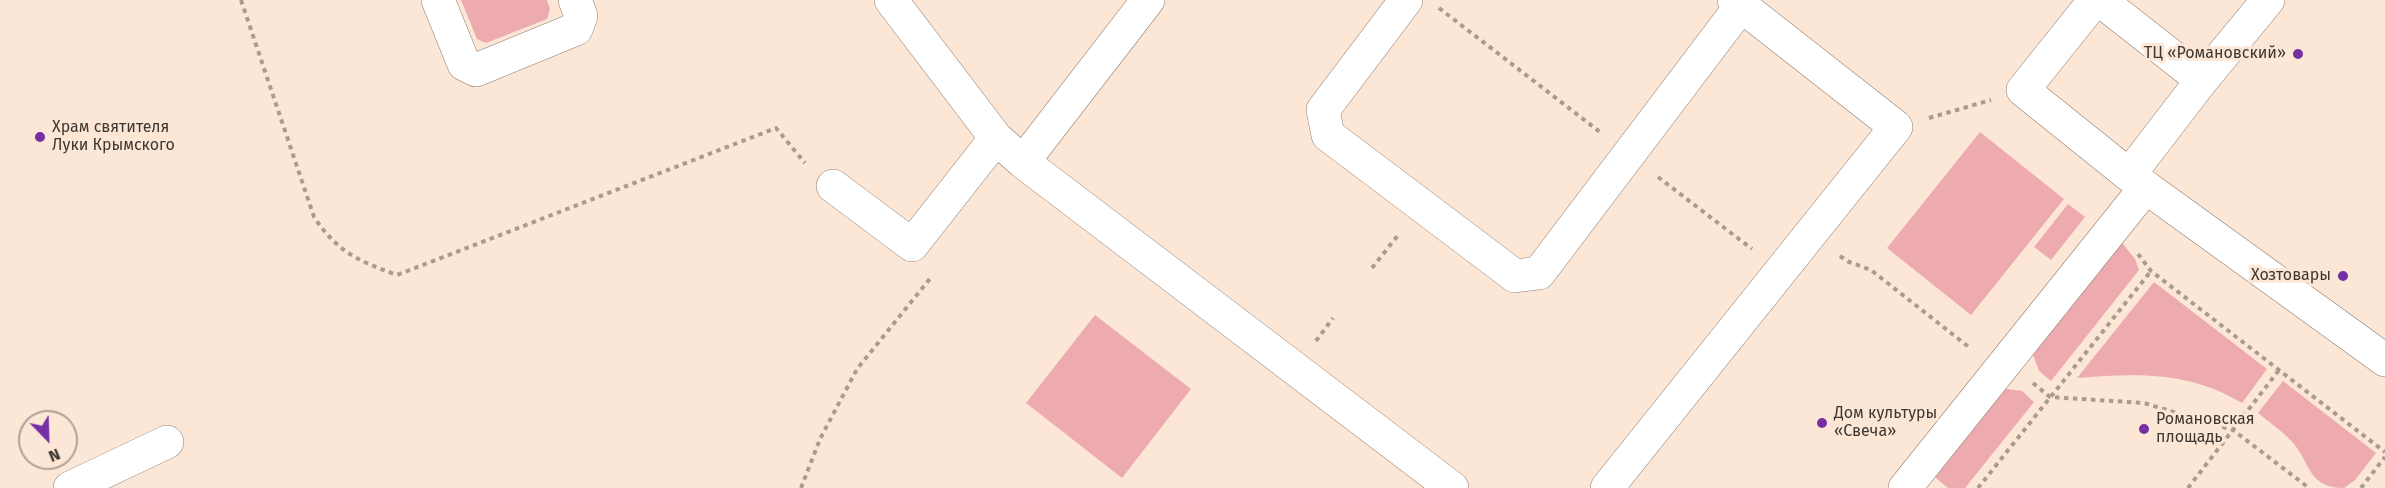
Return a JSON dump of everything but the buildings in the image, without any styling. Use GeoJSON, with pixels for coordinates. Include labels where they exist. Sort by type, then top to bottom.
{"type":"FeatureCollection","features":[{"type":"Feature","properties":{"kind":"street"},"geometry":{"type":"LineString","coordinates":[[438,0],[464,64],[476,70],[576,29],[581,16],[575,0]]}},
{"type":"Feature","properties":{"kind":"street"},"geometry":{"type":"LineString","coordinates":[[891,0],[996,138],[1023,162],[1452,488]]}},
{"type":"Feature","properties":{"kind":"street"},"geometry":{"type":"LineString","coordinates":[[1023,162],[1148,0]]}},
{"type":"Feature","properties":{"kind":"street"},"geometry":{"type":"LineString","coordinates":[[1406,0],[1323,110],[1328,135],[1515,276],[1539,273],[1629,154],[1737,3],[1896,127],[1607,488]]}},
{"type":"Feature","properties":{"kind":"street"},"geometry":{"type":"LineString","coordinates":[[2095,0],[2024,90],[2137,181],[2385,360]]}},
{"type":"Feature","properties":{"kind":"street"},"geometry":{"type":"LineString","coordinates":[[2100,0],[2202,80]]}},
{"type":"Feature","properties":{"kind":"street"},"geometry":{"type":"LineString","coordinates":[[1905,488],[2117,223],[2137,181],[2202,80],[2268,0]]}},
{"type":"Feature","properties":{"kind":"street"},"geometry":{"type":"LineString","coordinates":[[833,186],[912,245],[996,138]]}},
{"type":"Feature","properties":{"kind":"street"},"geometry":{"type":"LineString","coordinates":[[70,488],[166,442]]}},
{"type":"Feature","properties":{"kind":"path"},"geometry":{"type":"LineString","coordinates":[[241,0],[314,218],[327,236],[355,259],[397,275],[776,128],[809,168],[833,186]]}},
{"type":"Feature","properties":{"kind":"path"},"geometry":{"type":"LineString","coordinates":[[1438,7],[1781,271]]}},
{"type":"Feature","properties":{"kind":"path"},"geometry":{"type":"LineString","coordinates":[[1896,127],[2024,90]]}},
{"type":"Feature","properties":{"kind":"path"},"geometry":{"type":"LineString","coordinates":[[1372,268],[1421,205]]}},
{"type":"Feature","properties":{"kind":"path"},"geometry":{"type":"LineString","coordinates":[[2117,223],[2151,272],[2385,452]]}},
{"type":"Feature","properties":{"kind":"path"},"geometry":{"type":"LineString","coordinates":[[1812,233],[1848,262],[1871,270],[1999,371]]}},
{"type":"Feature","properties":{"kind":"path"},"geometry":{"type":"LineString","coordinates":[[1978,488],[2151,272]]}},
{"type":"Feature","properties":{"kind":"path"},"geometry":{"type":"LineString","coordinates":[[801,488],[820,439],[857,369],[932,276]]}},
{"type":"Feature","properties":{"kind":"path"},"geometry":{"type":"LineString","coordinates":[[1315,342],[1333,318]]}},
{"type":"Feature","properties":{"kind":"path"},"geometry":{"type":"LineString","coordinates":[[2188,488],[2279,370]]}},
{"type":"Feature","properties":{"kind":"path"},"geometry":{"type":"LineString","coordinates":[[2050,397],[2144,403],[2233,430],[2309,488]]}},
{"type":"Feature","properties":{"kind":"path"},"geometry":{"type":"LineString","coordinates":[[2361,488],[2385,458]]}},
{"type":"Feature","properties":{"kind":"shaded area"},"geometry":{"type":"Polygon","coordinates":[[[461,0],[547,0],[550,9],[547,19],[486,43],[477,39],[461,0]]]}},
{"type":"Feature","properties":{"kind":"shaded area"},"geometry":{"type":"Polygon","coordinates":[[[1980,132],[2064,199],[1971,315],[1887,248],[1980,132]]]}},
{"type":"Feature","properties":{"kind":"shaded area"},"geometry":{"type":"Polygon","coordinates":[[[2068,204],[2085,217],[2051,260],[2034,247],[2068,204]]]}},
{"type":"Feature","properties":{"kind":"shaded area"},"geometry":{"type":"Polygon","coordinates":[[[2116,243],[2123,244],[2135,259],[2139,270],[2051,381],[2039,371],[2031,349],[2116,243]]]}},
{"type":"Feature","properties":{"kind":"shaded area"},"geometry":{"type":"Polygon","coordinates":[[[2154,282],[2267,369],[2242,403],[2203,385],[2182,380],[2141,375],[2077,378],[2154,282]]]}},
{"type":"Feature","properties":{"kind":"shaded area"},"geometry":{"type":"Polygon","coordinates":[[[1095,315],[1191,389],[1122,478],[1026,403],[1095,315]]]}},
{"type":"Feature","properties":{"kind":"shaded area"},"geometry":{"type":"Polygon","coordinates":[[[2283,381],[2376,453],[2355,480],[2344,488],[2333,487],[2317,480],[2294,444],[2258,413],[2283,381]]]}},
{"type":"Feature","properties":{"kind":"shaded area"},"geometry":{"type":"Polygon","coordinates":[[[2000,388],[2022,391],[2034,402],[1965,488],[1948,488],[1931,474],[2000,388]]]}},
{"type":"Feature","properties":{"kind":"place","name":"ТЦ «Романовский»"},"geometry":{"type":"Point","coordinates":[2298,54]}},
{"type":"Feature","properties":{"kind":"place","name":"Храм святителя Луки Крымского"},"geometry":{"type":"Point","coordinates":[40,137]}},
{"type":"Feature","properties":{"kind":"place","name":"Хозтовары"},"geometry":{"type":"Point","coordinates":[2343,276]}},
{"type":"Feature","properties":{"kind":"place","name":"Дом культуры «Свеча»"},"geometry":{"type":"Point","coordinates":[1822,423]}},
{"type":"Feature","properties":{"kind":"place","name":"Романовская площадь"},"geometry":{"type":"Point","coordinates":[2144,429]}}]}
